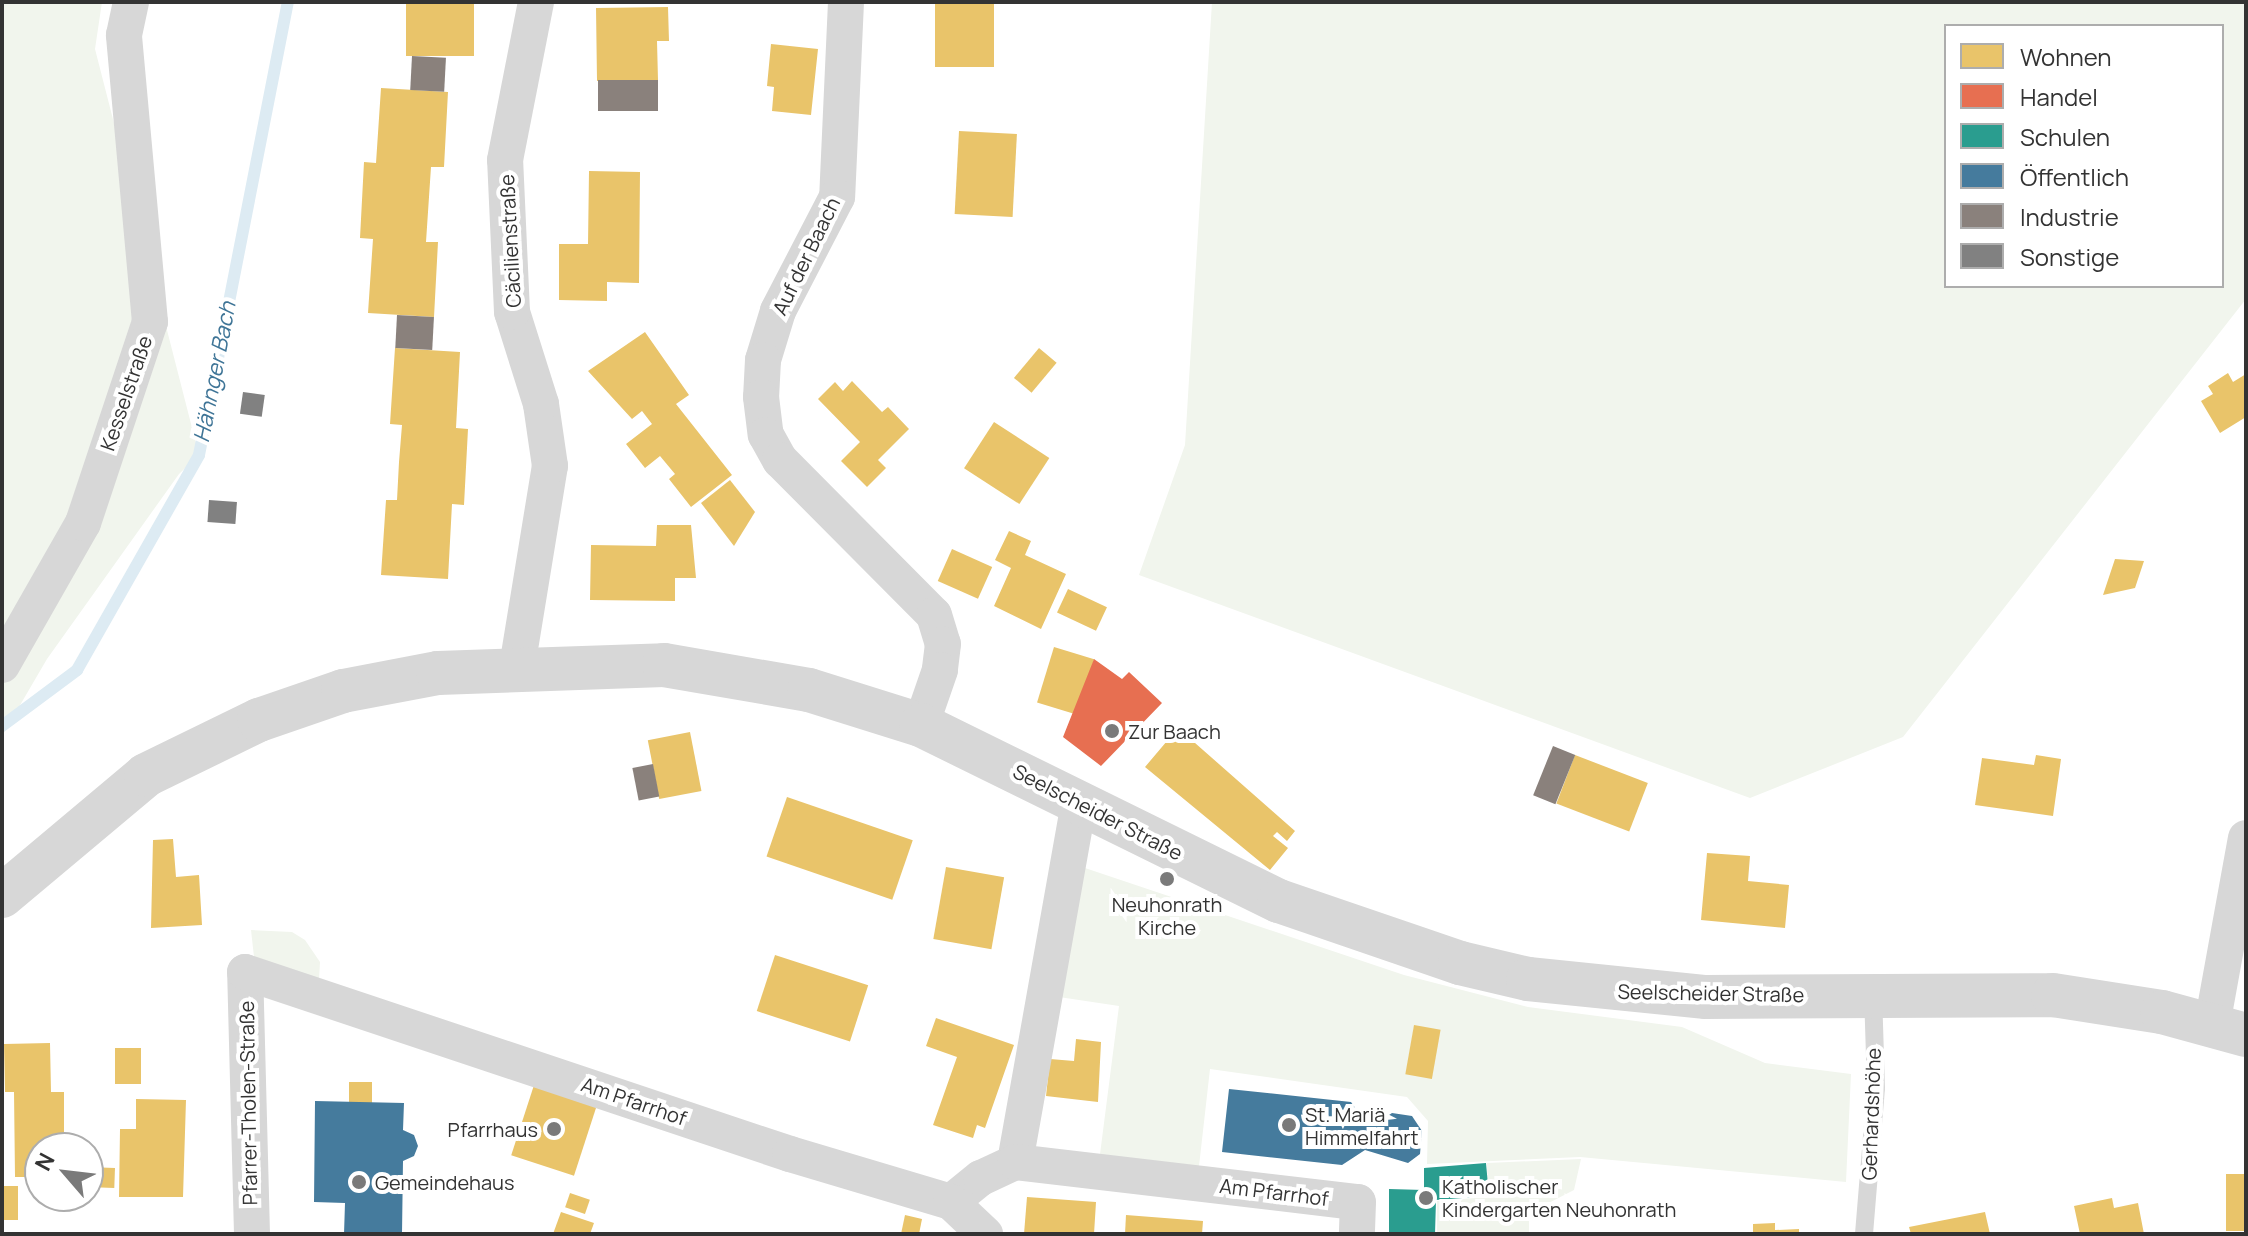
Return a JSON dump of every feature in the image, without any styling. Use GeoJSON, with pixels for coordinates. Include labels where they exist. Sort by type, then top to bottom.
{"type":"FeatureCollection","features":[{"type":"Feature","properties":{"kind":"street","name":"Kesselstraße"},"geometry":{"type":"LineString","coordinates":[[2,665],[83,523],[150,322],[124,35],[131,2]]}},
{"type":"Feature","properties":{"kind":"street","name":"Cäcilienstraße"},"geometry":{"type":"LineString","coordinates":[[517,667],[550,466],[541,404],[512,312],[505,160],[536,2]]}},
{"type":"Feature","properties":{"kind":"street","name":"Auf der Baach"},"geometry":{"type":"LineString","coordinates":[[846,2],[837,197],[778,311],[763,360],[761,397],[766,435],[780,460],[934,615],[943,644],[940,670],[921,725]]}},
{"type":"Feature","properties":{"kind":"street","name":"Seelscheider Straße"},"geometry":{"type":"LineString","coordinates":[[2,896],[146,775],[247,726],[343,691],[438,673],[623,663],[711,672],[809,690],[921,725],[1279,901],[1460,963],[1601,990],[1706,997],[2053,995],[2229,1030]]}},
{"type":"Feature","properties":{"kind":"street"},"geometry":{"type":"LineString","coordinates":[[985,1234],[951,1202],[981,1178],[1015,1162],[1079,801]]}},
{"type":"Feature","properties":{"kind":"street"},"geometry":{"type":"LineString","coordinates":[[2229,1030],[2246,838]]}},
{"type":"Feature","properties":{"kind":"street","name":"Am Pfarrhof"},"geometry":{"type":"LineString","coordinates":[[245,972],[790,1154],[951,1202]]}},
{"type":"Feature","properties":{"kind":"street","name":"Pfarrer-Tholen-Straße"},"geometry":{"type":"LineString","coordinates":[[245,972],[252,1234]]}},
{"type":"Feature","properties":{"kind":"street","name":"Am Pfarrhof"},"geometry":{"type":"LineString","coordinates":[[1015,1162],[1358,1202],[1357,1234]]}},
{"type":"Feature","properties":{"kind":"lane","name":"Gerhardshöhe"},"geometry":{"type":"LineString","coordinates":[[1864,1234],[1876,1088],[1873,994]]}},
{"type":"Feature","properties":{"kind":"shaded area"},"geometry":{"type":"Polygon","coordinates":[[[2,2],[102,2],[95,49],[199,455],[179,474],[47,659],[2,736],[2,2]]]}},
{"type":"Feature","properties":{"kind":"shaded area"},"geometry":{"type":"Polygon","coordinates":[[[1212,2],[2246,2],[2246,299],[1903,737],[1750,798],[1139,575],[1185,445],[1212,2]]]}},
{"type":"Feature","properties":{"kind":"shaded area"},"geometry":{"type":"Polygon","coordinates":[[[1085,868],[1404,975],[1528,1007],[1682,1027],[1765,1063],[1851,1074],[1846,1182],[1580,1157],[1427,1164],[1428,1121],[1407,1097],[1210,1069],[1198,1175],[1099,1162],[1119,1006],[1059,997],[1085,868]]]}},
{"type":"Feature","properties":{"kind":"shaded area"},"geometry":{"type":"Polygon","coordinates":[[[251,930],[292,932],[305,940],[320,962],[319,980],[254,957],[251,930]]]}},
{"type":"Feature","properties":{"kind":"shaded area"},"geometry":{"type":"Polygon","coordinates":[[[1581,1159],[1574,1190],[1529,1213],[1529,1234],[1437,1234],[1437,1201],[1488,1197],[1487,1163],[1581,1159]]]}},
{"type":"Feature","properties":{"kind":"building: Wohnen"},"geometry":{"type":"Polygon","coordinates":[[[406,2],[474,2],[474,56],[406,56],[406,2]]]}},
{"type":"Feature","properties":{"kind":"building: Wohnen"},"geometry":{"type":"Polygon","coordinates":[[[935,2],[994,2],[994,67],[935,67],[935,2]]]}},
{"type":"Feature","properties":{"kind":"building: Wohnen"},"geometry":{"type":"Polygon","coordinates":[[[668,7],[669,41],[657,41],[658,80],[597,81],[596,8],[668,7]]]}},
{"type":"Feature","properties":{"kind":"building: Wohnen"},"geometry":{"type":"Polygon","coordinates":[[[771,44],[818,49],[811,115],[772,111],[774,87],[767,86],[771,44]]]}},
{"type":"Feature","properties":{"kind":"building: Wohnen"},"geometry":{"type":"Polygon","coordinates":[[[381,88],[448,92],[444,167],[431,167],[426,242],[438,242],[434,317],[368,313],[373,239],[360,238],[364,162],[376,163],[381,88]]]}},
{"type":"Feature","properties":{"kind":"building: Wohnen"},"geometry":{"type":"Polygon","coordinates":[[[959,131],[1017,134],[1013,217],[955,214],[959,131]]]}},
{"type":"Feature","properties":{"kind":"building: Wohnen"},"geometry":{"type":"Polygon","coordinates":[[[589,171],[640,172],[639,283],[607,282],[607,301],[559,300],[559,244],[588,244],[589,171]]]}},
{"type":"Feature","properties":{"kind":"building: Wohnen"},"geometry":{"type":"Polygon","coordinates":[[[645,332],[689,395],[676,404],[732,475],[691,507],[669,479],[675,474],[660,456],[645,468],[626,444],[652,424],[642,411],[632,419],[588,371],[645,332]]]}},
{"type":"Feature","properties":{"kind":"building: Wohnen"},"geometry":{"type":"Polygon","coordinates":[[[395,348],[460,352],[456,428],[468,429],[464,505],[452,504],[448,579],[381,575],[386,500],[397,500],[402,425],[390,424],[395,348]]]}},
{"type":"Feature","properties":{"kind":"building: Wohnen"},"geometry":{"type":"Polygon","coordinates":[[[1039,348],[1057,363],[1032,393],[1014,378],[1039,348]]]}},
{"type":"Feature","properties":{"kind":"building: Wohnen"},"geometry":{"type":"Polygon","coordinates":[[[2228,373],[2233,382],[2246,374],[2246,417],[2220,433],[2201,401],[2213,394],[2208,386],[2228,373]]]}},
{"type":"Feature","properties":{"kind":"building: Wohnen"},"geometry":{"type":"Polygon","coordinates":[[[852,381],[882,412],[888,407],[909,429],[878,460],[886,468],[867,487],[841,461],[860,442],[818,399],[835,382],[843,391],[852,381]]]}},
{"type":"Feature","properties":{"kind":"building: Wohnen"},"geometry":{"type":"Polygon","coordinates":[[[994,422],[1049,458],[1019,504],[964,468],[994,422]]]}},
{"type":"Feature","properties":{"kind":"building: Wohnen"},"geometry":{"type":"Polygon","coordinates":[[[730,480],[755,512],[734,546],[701,503],[730,480]]]}},
{"type":"Feature","properties":{"kind":"building: Wohnen"},"geometry":{"type":"Polygon","coordinates":[[[657,525],[691,525],[696,578],[675,578],[675,601],[590,600],[591,545],[656,546],[657,525]]]}},
{"type":"Feature","properties":{"kind":"building: Wohnen"},"geometry":{"type":"Polygon","coordinates":[[[1009,531],[1031,541],[1025,555],[1066,574],[1041,629],[994,606],[1011,568],[995,560],[1009,531]]]}},
{"type":"Feature","properties":{"kind":"building: Wohnen"},"geometry":{"type":"Polygon","coordinates":[[[952,549],[992,567],[978,599],[938,581],[952,549]]]}},
{"type":"Feature","properties":{"kind":"building: Wohnen"},"geometry":{"type":"Polygon","coordinates":[[[2115,559],[2144,561],[2135,588],[2103,595],[2115,559]]]}},
{"type":"Feature","properties":{"kind":"building: Wohnen"},"geometry":{"type":"Polygon","coordinates":[[[1068,589],[1107,607],[1096,631],[1057,613],[1068,589]]]}},
{"type":"Feature","properties":{"kind":"building: Wohnen"},"geometry":{"type":"Polygon","coordinates":[[[1054,647],[1094,659],[1077,715],[1037,702],[1054,647]]]}},
{"type":"Feature","properties":{"kind":"building: Wohnen"},"geometry":{"type":"Polygon","coordinates":[[[1178,728],[1295,831],[1287,841],[1277,832],[1273,836],[1288,848],[1270,870],[1145,767],[1178,728]]]}},
{"type":"Feature","properties":{"kind":"building: Wohnen"},"geometry":{"type":"Polygon","coordinates":[[[690,732],[701,791],[659,799],[648,740],[690,732]]]}},
{"type":"Feature","properties":{"kind":"building: Wohnen"},"geometry":{"type":"Polygon","coordinates":[[[1575,755],[1648,783],[1629,831],[1556,804],[1575,755]]]}},
{"type":"Feature","properties":{"kind":"building: Wohnen"},"geometry":{"type":"Polygon","coordinates":[[[2036,755],[2061,759],[2053,816],[1975,805],[1982,758],[2034,765],[2036,755]]]}},
{"type":"Feature","properties":{"kind":"building: Wohnen"},"geometry":{"type":"Polygon","coordinates":[[[787,797],[913,840],[892,900],[766,857],[787,797]]]}},
{"type":"Feature","properties":{"kind":"building: Wohnen"},"geometry":{"type":"Polygon","coordinates":[[[173,839],[176,877],[199,875],[202,925],[151,928],[153,840],[173,839]]]}},
{"type":"Feature","properties":{"kind":"building: Wohnen"},"geometry":{"type":"Polygon","coordinates":[[[1707,853],[1750,856],[1748,881],[1789,885],[1785,928],[1701,920],[1707,853]]]}},
{"type":"Feature","properties":{"kind":"building: Wohnen"},"geometry":{"type":"Polygon","coordinates":[[[946,867],[1004,877],[991,949],[933,939],[946,867]]]}},
{"type":"Feature","properties":{"kind":"building: Wohnen"},"geometry":{"type":"Polygon","coordinates":[[[775,955],[868,985],[850,1041],[757,1011],[775,955]]]}},
{"type":"Feature","properties":{"kind":"building: Wohnen"},"geometry":{"type":"Polygon","coordinates":[[[936,1018],[1014,1045],[985,1128],[977,1125],[973,1138],[933,1125],[957,1057],[926,1046],[936,1018]]]}},
{"type":"Feature","properties":{"kind":"building: Wohnen"},"geometry":{"type":"Polygon","coordinates":[[[1414,1025],[1441,1030],[1432,1079],[1405,1074],[1414,1025]]]}},
{"type":"Feature","properties":{"kind":"building: Wohnen"},"geometry":{"type":"Polygon","coordinates":[[[1076,1039],[1101,1042],[1098,1102],[1046,1096],[1050,1059],[1074,1061],[1076,1039]]]}},
{"type":"Feature","properties":{"kind":"building: Wohnen"},"geometry":{"type":"Polygon","coordinates":[[[50,1043],[51,1092],[64,1092],[64,1132],[24,1132],[24,1177],[15,1177],[14,1092],[5,1092],[4,1044],[50,1043]]]}},
{"type":"Feature","properties":{"kind":"building: Wohnen"},"geometry":{"type":"Polygon","coordinates":[[[115,1048],[141,1048],[141,1084],[115,1084],[115,1048]]]}},
{"type":"Feature","properties":{"kind":"building: Wohnen"},"geometry":{"type":"Polygon","coordinates":[[[349,1082],[372,1082],[372,1104],[349,1104],[349,1082]]]}},
{"type":"Feature","properties":{"kind":"building: Wohnen","name":"Pfarrhaus"},"geometry":{"type":"Polygon","coordinates":[[[535,1082],[598,1102],[574,1176],[511,1155],[535,1082]]]}},
{"type":"Feature","properties":{"kind":"building: Wohnen"},"geometry":{"type":"Polygon","coordinates":[[[136,1099],[186,1100],[183,1197],[119,1197],[120,1129],[136,1129],[136,1099]]]}},
{"type":"Feature","properties":{"kind":"building: Wohnen"},"geometry":{"type":"Polygon","coordinates":[[[104,1168],[115,1168],[114,1188],[104,1188],[104,1168]]]}},
{"type":"Feature","properties":{"kind":"building: Wohnen"},"geometry":{"type":"Polygon","coordinates":[[[2226,1174],[2246,1174],[2246,1231],[2226,1231],[2226,1174]]]}},
{"type":"Feature","properties":{"kind":"building: Wohnen"},"geometry":{"type":"Polygon","coordinates":[[[2,1186],[18,1186],[18,1220],[2,1220],[2,1186]]]}},
{"type":"Feature","properties":{"kind":"building: Wohnen"},"geometry":{"type":"Polygon","coordinates":[[[570,1193],[590,1200],[585,1214],[565,1207],[570,1193]]]}},
{"type":"Feature","properties":{"kind":"building: Wohnen"},"geometry":{"type":"Polygon","coordinates":[[[1027,1197],[1096,1202],[1094,1234],[1024,1234],[1027,1197]]]}},
{"type":"Feature","properties":{"kind":"building: Wohnen"},"geometry":{"type":"Polygon","coordinates":[[[2112,1198],[2114,1208],[2138,1203],[2144,1234],[2080,1234],[2074,1206],[2112,1198]]]}},
{"type":"Feature","properties":{"kind":"building: Wohnen"},"geometry":{"type":"Polygon","coordinates":[[[561,1212],[594,1223],[590,1234],[553,1234],[561,1212]]]}},
{"type":"Feature","properties":{"kind":"building: Wohnen"},"geometry":{"type":"Polygon","coordinates":[[[1985,1212],[1990,1234],[1911,1234],[1909,1227],[1985,1212]]]}},
{"type":"Feature","properties":{"kind":"building: Wohnen"},"geometry":{"type":"Polygon","coordinates":[[[905,1215],[922,1219],[919,1234],[901,1234],[905,1215]]]}},
{"type":"Feature","properties":{"kind":"building: Wohnen"},"geometry":{"type":"Polygon","coordinates":[[[1126,1215],[1203,1221],[1202,1234],[1125,1234],[1126,1215]]]}},
{"type":"Feature","properties":{"kind":"building: Wohnen"},"geometry":{"type":"Polygon","coordinates":[[[1775,1223],[1775,1230],[1799,1229],[1799,1234],[1753,1234],[1753,1224],[1775,1223]]]}},
{"type":"Feature","properties":{"kind":"building: Handel"},"geometry":{"type":"Polygon","coordinates":[[[1094,659],[1122,679],[1129,672],[1162,703],[1101,766],[1063,737],[1094,659]]]}},
{"type":"Feature","properties":{"kind":"building: Schulen","name":"Katholischer Kindergarten Neuhonrath"},"geometry":{"type":"Polygon","coordinates":[[[1486,1163],[1489,1196],[1436,1200],[1435,1234],[1389,1234],[1389,1189],[1424,1190],[1424,1168],[1486,1163]]]}},
{"type":"Feature","properties":{"kind":"building: Öffentlich"},"geometry":{"type":"Polygon","coordinates":[[[1229,1089],[1351,1102],[1365,1122],[1377,1123],[1392,1113],[1412,1116],[1422,1131],[1420,1154],[1408,1163],[1365,1150],[1342,1165],[1222,1152],[1229,1089]]]}},
{"type":"Feature","properties":{"kind":"building: Öffentlich","name":"Gemeindehaus"},"geometry":{"type":"Polygon","coordinates":[[[315,1101],[404,1103],[403,1130],[414,1135],[418,1146],[414,1156],[403,1161],[402,1234],[344,1234],[345,1203],[314,1202],[315,1101]]]}},
{"type":"Feature","properties":{"kind":"building: Industrie"},"geometry":{"type":"Polygon","coordinates":[[[412,56],[446,58],[444,92],[410,90],[412,56]]]}},
{"type":"Feature","properties":{"kind":"building: Industrie"},"geometry":{"type":"Polygon","coordinates":[[[598,80],[658,80],[658,111],[598,111],[598,80]]]}},
{"type":"Feature","properties":{"kind":"building: Industrie"},"geometry":{"type":"Polygon","coordinates":[[[397,315],[434,317],[432,350],[395,348],[397,315]]]}},
{"type":"Feature","properties":{"kind":"building: Industrie"},"geometry":{"type":"Polygon","coordinates":[[[1553,746],[1575,755],[1555,804],[1533,795],[1553,746]]]}},
{"type":"Feature","properties":{"kind":"building: Industrie"},"geometry":{"type":"Polygon","coordinates":[[[653,764],[659,796],[639,800],[632,768],[653,764]]]}},
{"type":"Feature","properties":{"kind":"building: Sonstige"},"geometry":{"type":"Polygon","coordinates":[[[243,392],[265,395],[262,417],[240,414],[243,392]]]}},
{"type":"Feature","properties":{"kind":"building: Sonstige"},"geometry":{"type":"Polygon","coordinates":[[[209,500],[237,502],[235,524],[207,522],[209,500]]]}},
{"type":"Feature","properties":{"kind":"waterway","name":"Hähnger Bach"},"geometry":{"type":"LineString","coordinates":[[2,726],[77,670],[199,455],[288,2]]}},
{"type":"Feature","properties":{"kind":"place","name":"Zur Baach"},"geometry":{"type":"Point","coordinates":[1112,731]}},
{"type":"Feature","properties":{"kind":"place","name":"Neuhonrath Kirche"},"geometry":{"type":"Point","coordinates":[1167,879]}},
{"type":"Feature","properties":{"kind":"place","name":"St. Mariä Himmelfahrt"},"geometry":{"type":"Point","coordinates":[1289,1125]}},
{"type":"Feature","properties":{"kind":"place","name":"Pfarrhaus"},"geometry":{"type":"Point","coordinates":[554,1129]}},
{"type":"Feature","properties":{"kind":"place","name":"Gemeindehaus"},"geometry":{"type":"Point","coordinates":[359,1182]}},
{"type":"Feature","properties":{"kind":"place","name":"Katholischer Kindergarten Neuhonrath"},"geometry":{"type":"Point","coordinates":[1426,1198]}}]}
